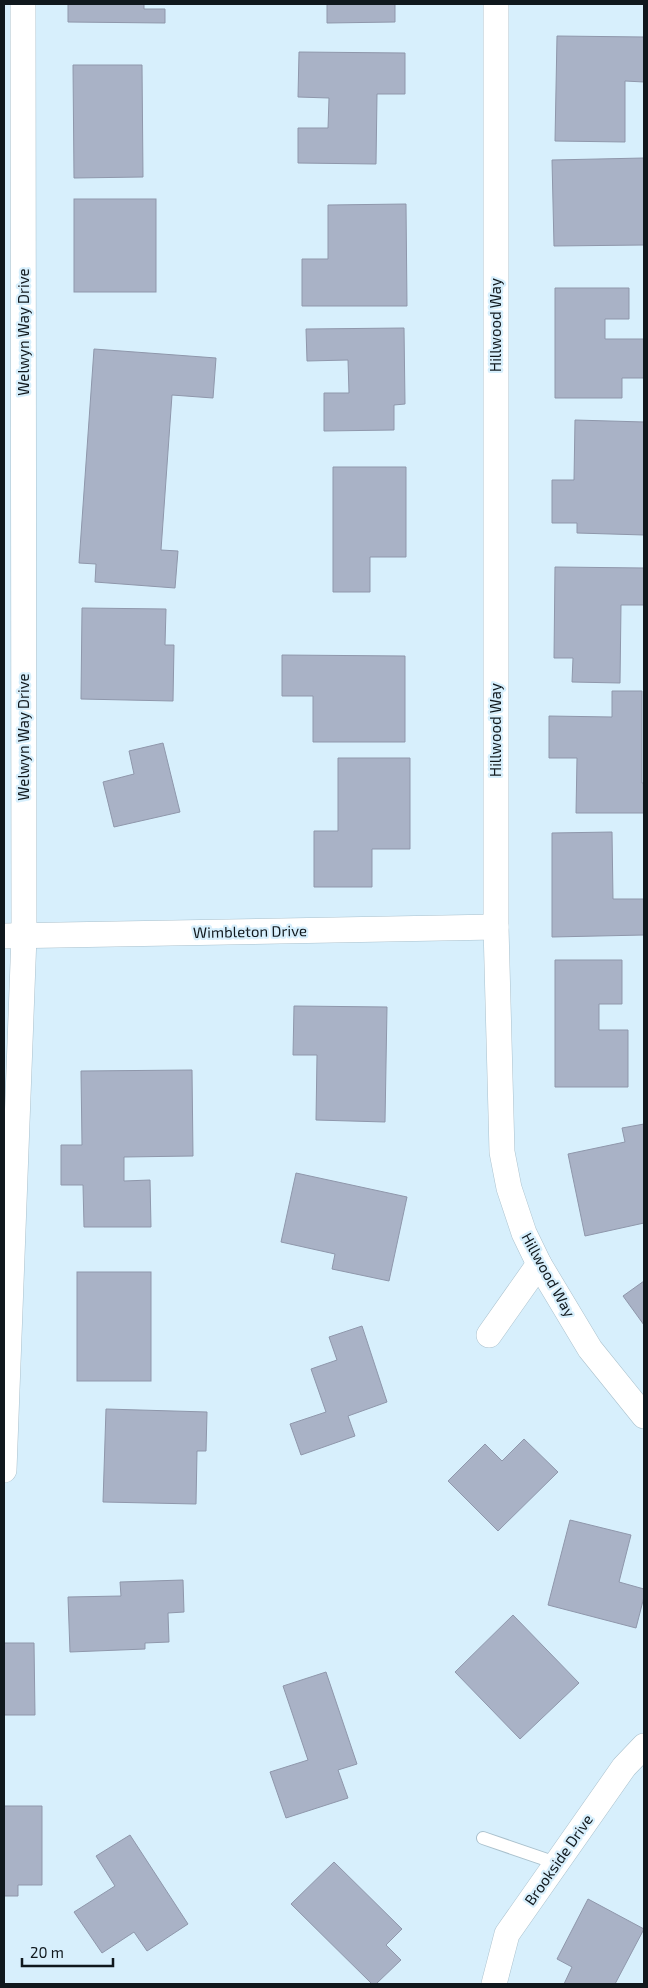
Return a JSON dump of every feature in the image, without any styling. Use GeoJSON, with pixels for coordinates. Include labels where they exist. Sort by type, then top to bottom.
{"type":"FeatureCollection","features":[{"type":"Feature","properties":{"kind":"street","name":"Welwyn Way Drive"},"geometry":{"type":"LineString","coordinates":[[4,1470],[14,936],[23,4]]}},
{"type":"Feature","properties":{"kind":"street","name":"Hillwood Way"},"geometry":{"type":"LineString","coordinates":[[496,4],[496,927],[502,1152],[509,1188],[524,1233],[539,1264],[590,1349],[644,1416]]}},
{"type":"Feature","properties":{"kind":"street","name":"Wimbleton Drive"},"geometry":{"type":"LineString","coordinates":[[14,936],[496,927]]}},
{"type":"Feature","properties":{"kind":"street"},"geometry":{"type":"LineString","coordinates":[[489,1335],[539,1264]]}},
{"type":"Feature","properties":{"kind":"street","name":"Brookside Drive"},"geometry":{"type":"LineString","coordinates":[[494,1984],[508,1934],[624,1766],[644,1746]]}},
{"type":"Feature","properties":{"kind":"lane"},"geometry":{"type":"LineString","coordinates":[[483,1838],[556,1863]]}},
{"type":"Feature","properties":{"kind":"building"},"geometry":{"type":"Polygon","coordinates":[[[68,4],[144,4],[144,9],[165,9],[165,23],[68,22],[68,4]]]}},
{"type":"Feature","properties":{"kind":"building"},"geometry":{"type":"Polygon","coordinates":[[[327,4],[395,4],[395,22],[327,23],[327,4]]]}},
{"type":"Feature","properties":{"kind":"building"},"geometry":{"type":"Polygon","coordinates":[[[557,36],[644,37],[644,82],[625,81],[625,142],[555,141],[557,36]]]}},
{"type":"Feature","properties":{"kind":"building"},"geometry":{"type":"Polygon","coordinates":[[[299,52],[405,53],[405,94],[377,94],[376,164],[298,163],[298,128],[328,128],[329,98],[298,97],[299,52]]]}},
{"type":"Feature","properties":{"kind":"building"},"geometry":{"type":"Polygon","coordinates":[[[73,65],[142,65],[143,177],[74,178],[73,65]]]}},
{"type":"Feature","properties":{"kind":"building"},"geometry":{"type":"Polygon","coordinates":[[[644,158],[644,245],[554,246],[552,160],[644,158]]]}},
{"type":"Feature","properties":{"kind":"building"},"geometry":{"type":"Polygon","coordinates":[[[74,199],[156,199],[156,292],[74,292],[74,199]]]}},
{"type":"Feature","properties":{"kind":"building"},"geometry":{"type":"Polygon","coordinates":[[[406,204],[407,306],[302,306],[302,259],[328,259],[328,205],[406,204]]]}},
{"type":"Feature","properties":{"kind":"building"},"geometry":{"type":"Polygon","coordinates":[[[555,288],[629,288],[629,319],[605,319],[605,339],[644,339],[644,378],[622,378],[622,398],[555,398],[555,288]]]}},
{"type":"Feature","properties":{"kind":"building"},"geometry":{"type":"Polygon","coordinates":[[[404,328],[405,404],[394,405],[394,430],[324,431],[324,393],[349,393],[348,360],[307,361],[306,329],[404,328]]]}},
{"type":"Feature","properties":{"kind":"building"},"geometry":{"type":"Polygon","coordinates":[[[94,349],[216,358],[213,398],[172,395],[161,550],[178,551],[175,588],[95,582],[96,564],[79,563],[94,349]]]}},
{"type":"Feature","properties":{"kind":"building"},"geometry":{"type":"Polygon","coordinates":[[[575,420],[644,422],[644,535],[577,533],[577,523],[552,523],[552,480],[574,480],[575,420]]]}},
{"type":"Feature","properties":{"kind":"building"},"geometry":{"type":"Polygon","coordinates":[[[333,467],[406,467],[406,557],[370,557],[370,592],[333,592],[333,467]]]}},
{"type":"Feature","properties":{"kind":"building"},"geometry":{"type":"Polygon","coordinates":[[[555,567],[644,568],[644,605],[621,605],[620,683],[572,682],[573,658],[554,658],[555,567]]]}},
{"type":"Feature","properties":{"kind":"building"},"geometry":{"type":"Polygon","coordinates":[[[82,608],[166,609],[165,645],[174,645],[173,701],[81,699],[82,608]]]}},
{"type":"Feature","properties":{"kind":"building"},"geometry":{"type":"Polygon","coordinates":[[[282,655],[405,656],[405,742],[313,742],[313,696],[282,696],[282,655]]]}},
{"type":"Feature","properties":{"kind":"building"},"geometry":{"type":"Polygon","coordinates":[[[612,691],[642,691],[642,783],[644,783],[644,813],[576,813],[577,758],[549,758],[549,716],[612,717],[612,691]]]}},
{"type":"Feature","properties":{"kind":"building"},"geometry":{"type":"Polygon","coordinates":[[[163,743],[180,812],[114,827],[103,782],[134,774],[129,751],[163,743]]]}},
{"type":"Feature","properties":{"kind":"building"},"geometry":{"type":"Polygon","coordinates":[[[338,758],[410,758],[410,849],[372,849],[372,887],[314,887],[314,831],[338,831],[338,758]]]}},
{"type":"Feature","properties":{"kind":"building"},"geometry":{"type":"Polygon","coordinates":[[[612,832],[613,899],[644,899],[644,935],[552,937],[552,833],[612,832]]]}},
{"type":"Feature","properties":{"kind":"building"},"geometry":{"type":"Polygon","coordinates":[[[555,960],[622,960],[622,1004],[599,1004],[599,1030],[628,1030],[628,1087],[555,1087],[555,960]]]}},
{"type":"Feature","properties":{"kind":"building"},"geometry":{"type":"Polygon","coordinates":[[[294,1006],[387,1007],[385,1122],[316,1120],[317,1055],[293,1055],[294,1006]]]}},
{"type":"Feature","properties":{"kind":"building"},"geometry":{"type":"Polygon","coordinates":[[[192,1070],[193,1156],[124,1157],[124,1181],[150,1180],[151,1227],[84,1227],[83,1185],[61,1185],[61,1145],[82,1145],[81,1071],[192,1070]]]}},
{"type":"Feature","properties":{"kind":"building"},"geometry":{"type":"Polygon","coordinates":[[[644,1124],[644,1223],[585,1236],[568,1154],[625,1142],[622,1128],[644,1124]]]}},
{"type":"Feature","properties":{"kind":"building"},"geometry":{"type":"Polygon","coordinates":[[[296,1173],[407,1197],[389,1281],[332,1269],[335,1254],[281,1242],[296,1173]]]}},
{"type":"Feature","properties":{"kind":"building"},"geometry":{"type":"Polygon","coordinates":[[[77,1272],[151,1272],[151,1381],[77,1381],[77,1272]]]}},
{"type":"Feature","properties":{"kind":"building"},"geometry":{"type":"Polygon","coordinates":[[[644,1281],[644,1325],[623,1296],[644,1281]]]}},
{"type":"Feature","properties":{"kind":"building"},"geometry":{"type":"Polygon","coordinates":[[[362,1326],[387,1402],[348,1416],[355,1436],[301,1455],[290,1424],[326,1412],[311,1369],[337,1360],[329,1337],[362,1326]]]}},
{"type":"Feature","properties":{"kind":"building"},"geometry":{"type":"Polygon","coordinates":[[[106,1409],[207,1412],[206,1451],[197,1451],[196,1504],[103,1502],[106,1409]]]}},
{"type":"Feature","properties":{"kind":"building"},"geometry":{"type":"Polygon","coordinates":[[[524,1439],[558,1472],[498,1531],[448,1481],[485,1444],[502,1461],[524,1439]]]}},
{"type":"Feature","properties":{"kind":"building"},"geometry":{"type":"Polygon","coordinates":[[[570,1520],[631,1535],[619,1582],[644,1589],[644,1597],[636,1628],[548,1605],[570,1520]]]}},
{"type":"Feature","properties":{"kind":"building"},"geometry":{"type":"Polygon","coordinates":[[[183,1580],[184,1612],[168,1613],[169,1642],[145,1643],[145,1649],[70,1652],[68,1597],[121,1596],[120,1582],[183,1580]]]}},
{"type":"Feature","properties":{"kind":"building"},"geometry":{"type":"Polygon","coordinates":[[[513,1615],[579,1683],[520,1739],[455,1672],[513,1615]]]}},
{"type":"Feature","properties":{"kind":"building"},"geometry":{"type":"Polygon","coordinates":[[[4,1643],[34,1643],[35,1715],[4,1715],[4,1643]]]}},
{"type":"Feature","properties":{"kind":"building"},"geometry":{"type":"Polygon","coordinates":[[[326,1672],[357,1764],[338,1770],[348,1798],[286,1818],[270,1772],[308,1760],[283,1686],[326,1672]]]}},
{"type":"Feature","properties":{"kind":"building"},"geometry":{"type":"Polygon","coordinates":[[[4,1806],[42,1806],[42,1885],[18,1885],[18,1896],[4,1896],[4,1806]]]}},
{"type":"Feature","properties":{"kind":"building"},"geometry":{"type":"Polygon","coordinates":[[[130,1835],[188,1924],[147,1951],[134,1932],[102,1953],[74,1912],[115,1886],[96,1856],[130,1835]]]}},
{"type":"Feature","properties":{"kind":"building"},"geometry":{"type":"Polygon","coordinates":[[[334,1862],[402,1929],[386,1945],[401,1960],[376,1984],[372,1984],[291,1904],[334,1862]]]}},
{"type":"Feature","properties":{"kind":"building"},"geometry":{"type":"Polygon","coordinates":[[[588,1899],[644,1929],[615,1984],[564,1984],[572,1967],[557,1959],[588,1899]]]}}]}
